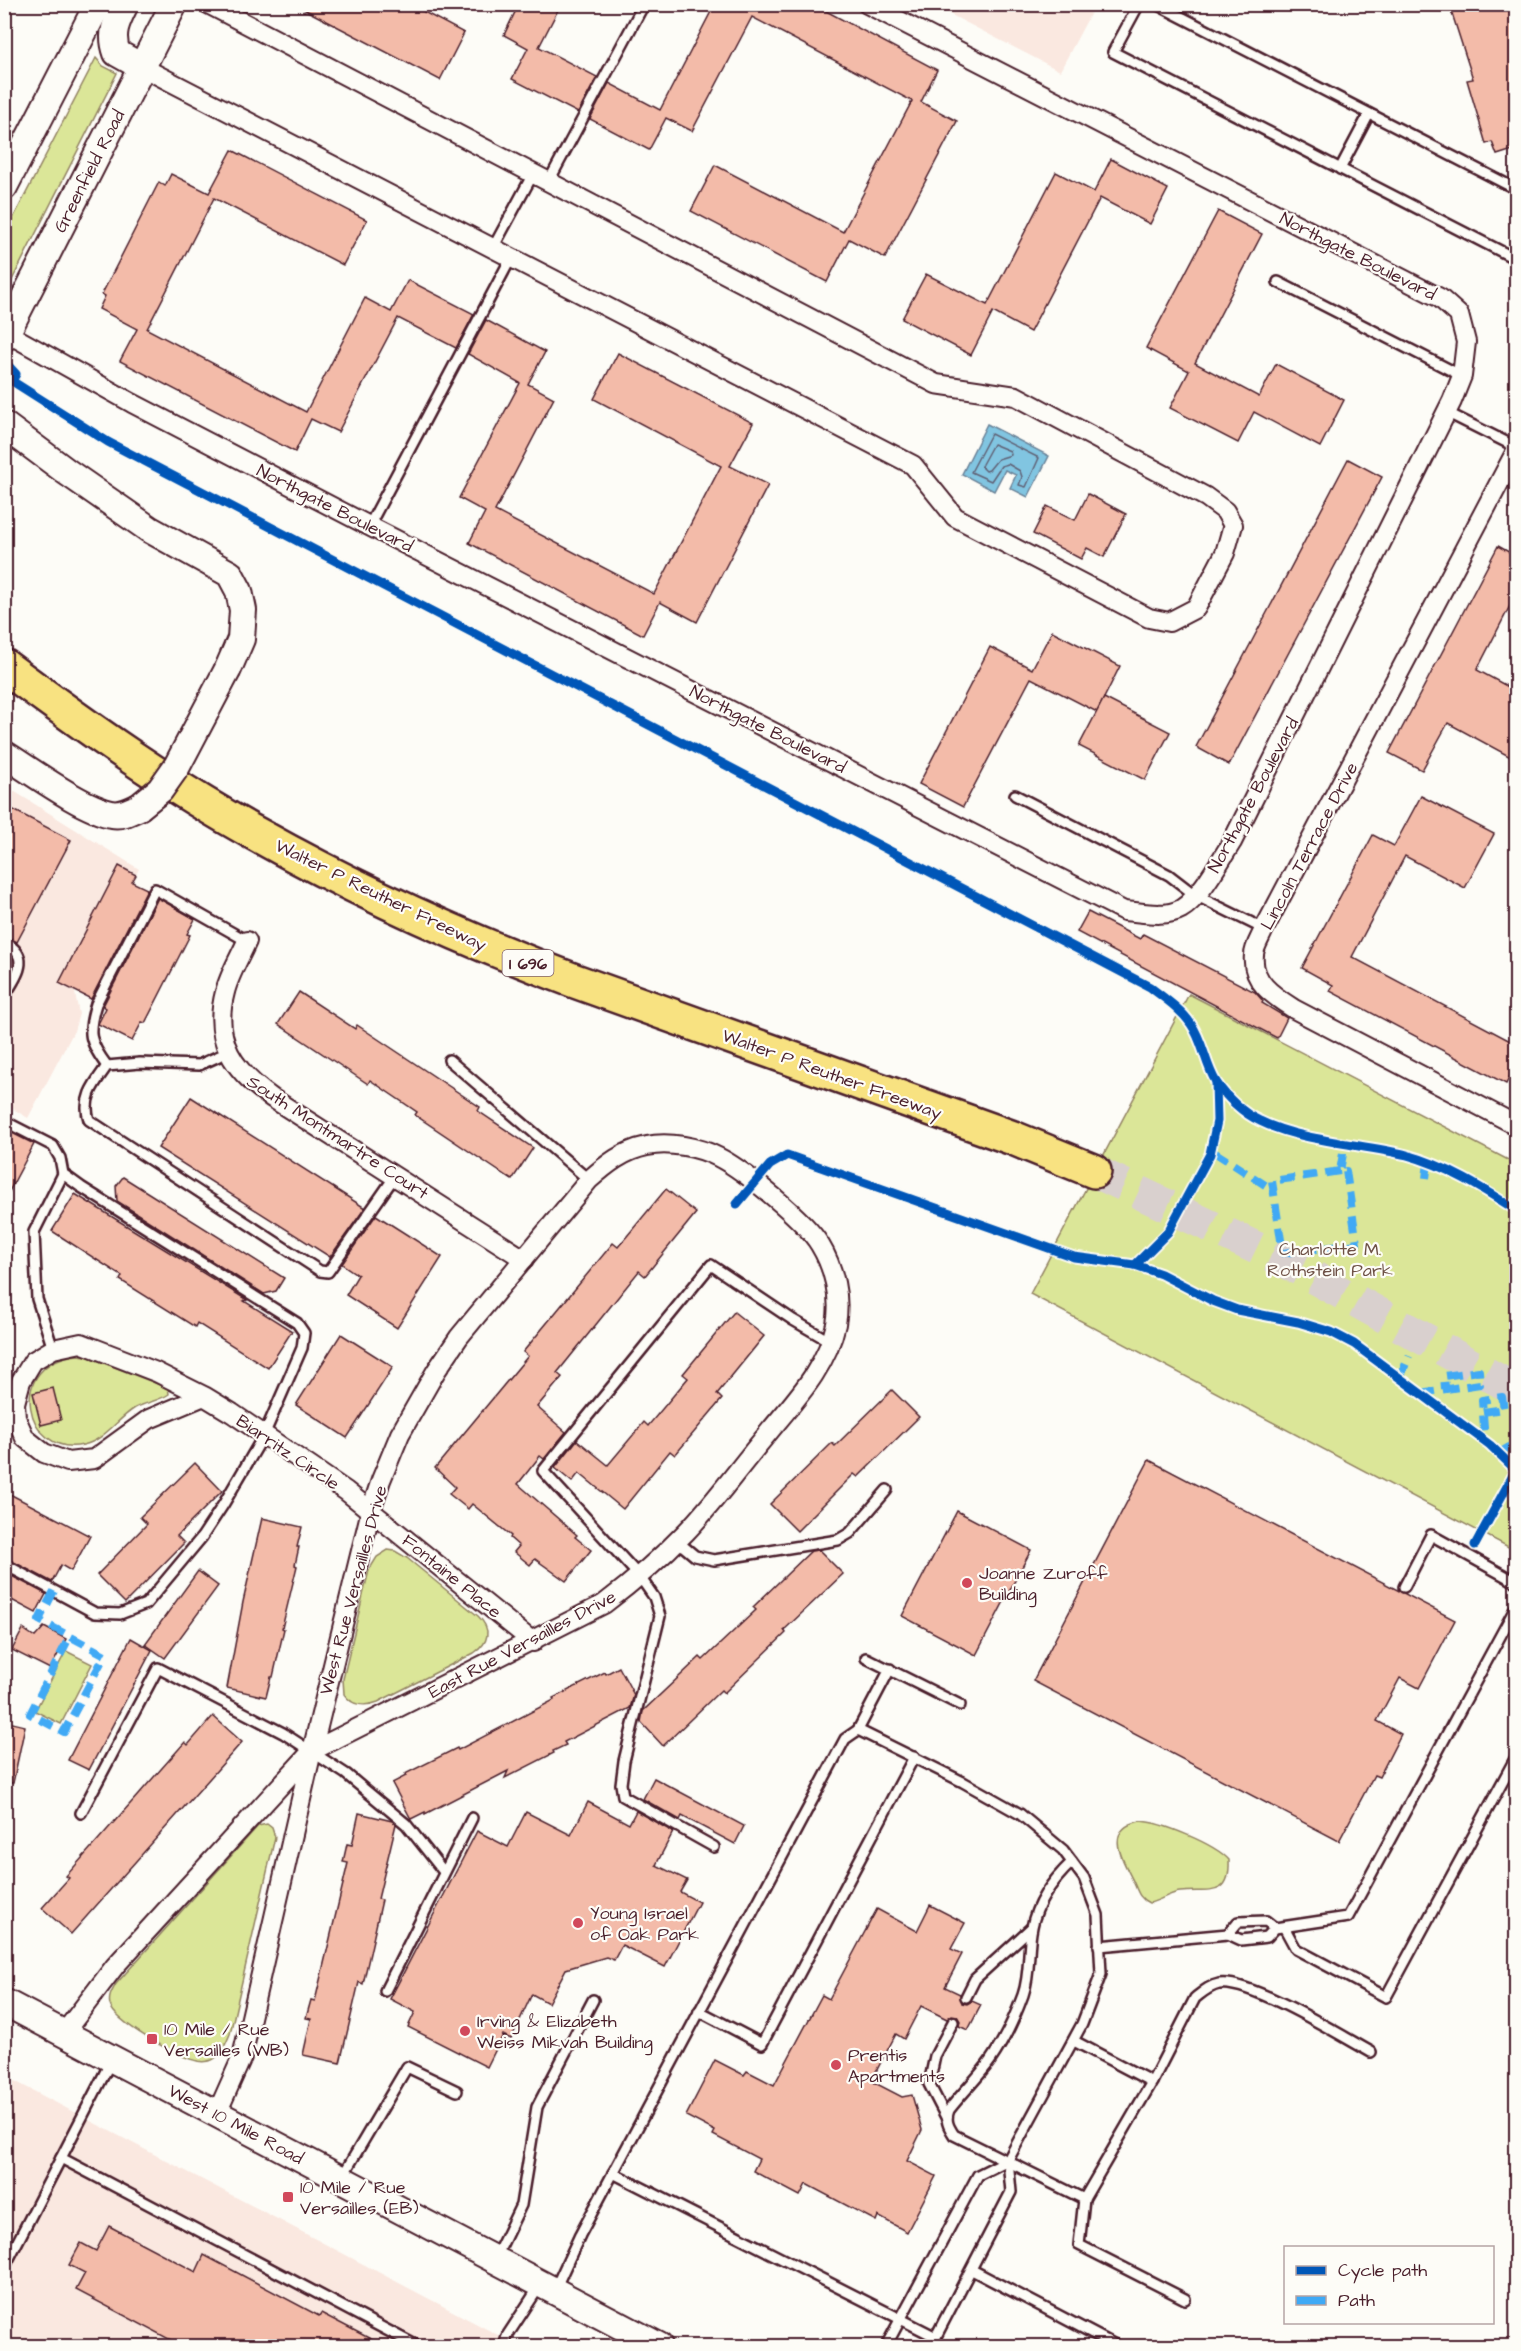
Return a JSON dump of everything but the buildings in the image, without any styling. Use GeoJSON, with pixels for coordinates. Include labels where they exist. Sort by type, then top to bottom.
{"type":"FeatureCollection","features":[{"type":"Feature","properties":{"kind":"highway","name":"Walter P Reuther Freeway"},"geometry":{"type":"LineString","coordinates":[[4,666],[85,726],[188,794],[258,835],[380,899],[506,955],[1013,1138],[1094,1171]]}},
{"type":"Feature","properties":{"kind":"main road"},"geometry":{"type":"LineString","coordinates":[[6,178],[98,4]]}},
{"type":"Feature","properties":{"kind":"main road"},"geometry":{"type":"LineString","coordinates":[[125,4],[114,28],[113,41],[117,53],[142,67]]}},
{"type":"Feature","properties":{"kind":"main road","name":"Greenfield Road"},"geometry":{"type":"LineString","coordinates":[[6,335],[174,4]]}},
{"type":"Feature","properties":{"kind":"main road"},"geometry":{"type":"LineString","coordinates":[[4,425],[149,529],[230,574],[239,591],[243,610],[241,639],[228,669],[177,766],[160,790],[139,807],[124,814],[112,814],[91,808],[4,754]]}},
{"type":"Feature","properties":{"kind":"main road","name":"West 10 Mile Road"},"geometry":{"type":"LineString","coordinates":[[4,2002],[659,2346]]}},
{"type":"Feature","properties":{"kind":"street"},"geometry":{"type":"LineString","coordinates":[[142,67],[913,465],[955,517],[1149,618],[1169,622],[1196,608],[1225,554],[1233,525],[1226,511],[1206,497],[1016,396],[936,384],[208,4]]}},
{"type":"Feature","properties":{"kind":"street","name":"Northgate Boulevard"},"geometry":{"type":"LineString","coordinates":[[6,335],[369,526],[1124,911],[1160,914],[1180,910],[1205,885],[1232,842],[1446,412],[1462,376],[1466,342],[1459,315],[1440,298],[867,4]]}},
{"type":"Feature","properties":{"kind":"street","name":"Lincoln Terrace Drive"},"geometry":{"type":"LineString","coordinates":[[1516,449],[1253,953],[1254,972],[1269,992],[1294,1009],[1516,1125]]}},
{"type":"Feature","properties":{"kind":"street","name":"South Montmartre Court"},"geometry":{"type":"LineString","coordinates":[[247,941],[225,991],[221,1026],[228,1052],[237,1068],[251,1083],[524,1259]]}},
{"type":"Feature","properties":{"kind":"street","name":"West Rue Versailles Drive"},"geometry":{"type":"LineString","coordinates":[[63,2033],[114,1966],[312,1751],[371,1509],[400,1434],[436,1371],[459,1337],[589,1180],[609,1162],[627,1152],[649,1145],[672,1146],[697,1149],[718,1157],[770,1196]]}},
{"type":"Feature","properties":{"kind":"street","name":"East Rue Versailles Drive"},"geometry":{"type":"LineString","coordinates":[[312,1751],[533,1642],[604,1604],[640,1577],[706,1510],[819,1369],[831,1342],[836,1322],[837,1296],[830,1264],[820,1244],[802,1222],[770,1196]]}},
{"type":"Feature","properties":{"kind":"street","name":"Biarritz Circle"},"geometry":{"type":"LineString","coordinates":[[204,1396],[149,1419],[94,1459],[68,1462],[44,1454],[25,1438],[10,1419],[21,1381],[33,1361],[53,1349],[81,1343],[156,1372],[204,1396],[371,1509]]}},
{"type":"Feature","properties":{"kind":"street","name":"Fontaine Place"},"geometry":{"type":"LineString","coordinates":[[371,1509],[533,1642]]}},
{"type":"Feature","properties":{"kind":"street"},"geometry":{"type":"LineString","coordinates":[[217,2113],[242,2057],[312,1751]]}},
{"type":"Feature","properties":{"kind":"lane"},"geometry":{"type":"LineString","coordinates":[[493,248],[541,178],[644,4]]}},
{"type":"Feature","properties":{"kind":"lane"},"geometry":{"type":"LineString","coordinates":[[1138,4],[1113,52],[1516,259]]}},
{"type":"Feature","properties":{"kind":"lane"},"geometry":{"type":"LineString","coordinates":[[1155,4],[1516,189]]}},
{"type":"Feature","properties":{"kind":"lane"},"geometry":{"type":"LineString","coordinates":[[1340,169],[1369,114]]}},
{"type":"Feature","properties":{"kind":"lane"},"geometry":{"type":"LineString","coordinates":[[369,526],[511,258]]}},
{"type":"Feature","properties":{"kind":"lane"},"geometry":{"type":"LineString","coordinates":[[1278,282],[1462,376]]}},
{"type":"Feature","properties":{"kind":"lane"},"geometry":{"type":"LineString","coordinates":[[1446,412],[1516,449]]}},
{"type":"Feature","properties":{"kind":"lane"},"geometry":{"type":"LineString","coordinates":[[1015,795],[1169,875],[1195,895],[1264,929]]}},
{"type":"Feature","properties":{"kind":"lane"},"geometry":{"type":"LineString","coordinates":[[107,1066],[95,1050],[90,1035],[91,1022],[96,1004],[155,889],[247,941]]}},
{"type":"Feature","properties":{"kind":"lane"},"geometry":{"type":"LineString","coordinates":[[4,942],[16,948],[21,957],[20,968],[4,997]]}},
{"type":"Feature","properties":{"kind":"lane"},"geometry":{"type":"LineString","coordinates":[[107,1066],[199,1065],[228,1052]]}},
{"type":"Feature","properties":{"kind":"lane"},"geometry":{"type":"LineString","coordinates":[[449,1060],[589,1180]]}},
{"type":"Feature","properties":{"kind":"lane"},"geometry":{"type":"LineString","coordinates":[[107,1066],[90,1089],[86,1109],[89,1120],[320,1271],[328,1272],[395,1176]]}},
{"type":"Feature","properties":{"kind":"lane"},"geometry":{"type":"LineString","coordinates":[[4,1121],[53,1146],[60,1158],[63,1174],[34,1232],[37,1299],[53,1349]]}},
{"type":"Feature","properties":{"kind":"lane"},"geometry":{"type":"LineString","coordinates":[[4,1564],[95,1613],[120,1614],[146,1604],[202,1537],[264,1435],[302,1348],[304,1333],[297,1323],[63,1174]]}},
{"type":"Feature","properties":{"kind":"lane"},"geometry":{"type":"LineString","coordinates":[[714,1847],[623,1796],[621,1784],[624,1761],[660,1616],[654,1597],[640,1577],[543,1471],[711,1265],[831,1342]]}},
{"type":"Feature","properties":{"kind":"lane"},"geometry":{"type":"LineString","coordinates":[[677,1541],[695,1556],[714,1560],[838,1540],[850,1533],[887,1490]]}},
{"type":"Feature","properties":{"kind":"lane"},"geometry":{"type":"LineString","coordinates":[[1404,1587],[1431,1535],[1516,1582]]}},
{"type":"Feature","properties":{"kind":"lane"},"geometry":{"type":"LineString","coordinates":[[1099,1946],[1228,1934],[1241,1940],[1267,1936],[1279,1927],[1348,1917],[1516,1607]]}},
{"type":"Feature","properties":{"kind":"lane"},"geometry":{"type":"LineString","coordinates":[[866,1658],[960,1705]]}},
{"type":"Feature","properties":{"kind":"lane"},"geometry":{"type":"LineString","coordinates":[[81,1813],[158,1668],[283,1733],[346,1774],[406,1824],[444,1872]]}},
{"type":"Feature","properties":{"kind":"lane"},"geometry":{"type":"LineString","coordinates":[[504,2346],[507,2336],[547,2288],[580,2235],[845,1739],[858,1730],[890,1669]]}},
{"type":"Feature","properties":{"kind":"lane"},"geometry":{"type":"LineString","coordinates":[[613,2173],[901,2319],[933,2342],[1011,2192],[1008,2160],[1082,2024],[1101,1974],[1098,1915],[1084,1878],[1063,1850],[1020,1814],[963,1782],[858,1730]]}},
{"type":"Feature","properties":{"kind":"lane"},"geometry":{"type":"LineString","coordinates":[[1228,1934],[1238,1922],[1266,1921],[1279,1927],[1296,1949],[1386,1997],[1516,1756]]}},
{"type":"Feature","properties":{"kind":"lane"},"geometry":{"type":"LineString","coordinates":[[699,2012],[762,2044],[914,1757]]}},
{"type":"Feature","properties":{"kind":"lane"},"geometry":{"type":"LineString","coordinates":[[385,1990],[472,1818]]}},
{"type":"Feature","properties":{"kind":"lane"},"geometry":{"type":"LineString","coordinates":[[946,2117],[954,2103],[990,2061],[1016,2015],[1030,1967],[1031,1928],[1038,1908],[1049,1887],[1072,1862]]}},
{"type":"Feature","properties":{"kind":"lane"},"geometry":{"type":"LineString","coordinates":[[966,1997],[975,1979],[1031,1928]]}},
{"type":"Feature","properties":{"kind":"lane"},"geometry":{"type":"LineString","coordinates":[[1185,2299],[1079,2245],[1084,2199],[1152,2082],[1195,1998],[1207,1988],[1221,1984],[1244,1987],[1264,1995],[1371,2052]]}},
{"type":"Feature","properties":{"kind":"lane"},"geometry":{"type":"LineString","coordinates":[[495,2260],[521,2205],[537,2106],[593,2000]]}},
{"type":"Feature","properties":{"kind":"lane"},"geometry":{"type":"LineString","coordinates":[[952,2022],[935,2056],[929,2084],[954,2135],[1084,2199]]}},
{"type":"Feature","properties":{"kind":"lane"},"geometry":{"type":"LineString","coordinates":[[1074,2041],[1152,2082]]}},
{"type":"Feature","properties":{"kind":"lane"},"geometry":{"type":"LineString","coordinates":[[4,2268],[112,2058]]}},
{"type":"Feature","properties":{"kind":"lane"},"geometry":{"type":"LineString","coordinates":[[340,2180],[407,2067],[457,2091]]}},
{"type":"Feature","properties":{"kind":"lane"},"geometry":{"type":"LineString","coordinates":[[61,2158],[417,2346]]}},
{"type":"Feature","properties":{"kind":"lane"},"geometry":{"type":"LineString","coordinates":[[886,2346],[978,2175],[1008,2160]]}},
{"type":"Feature","properties":{"kind":"lane"},"geometry":{"type":"LineString","coordinates":[[972,2270],[1117,2346]]}},
{"type":"Feature","properties":{"kind":"shaded area"},"geometry":{"type":"Polygon","coordinates":[[[932,5],[1095,5],[1060,71],[932,5]]]}},
{"type":"Feature","properties":{"kind":"shaded area"},"geometry":{"type":"Polygon","coordinates":[[[4,785],[139,869],[75,993],[79,1014],[74,1031],[28,1118],[5,1104],[4,785]]]}},
{"type":"Feature","properties":{"kind":"shaded area"},"geometry":{"type":"Polygon","coordinates":[[[5,2076],[519,2346],[5,2346],[5,2076]]]}},
{"type":"Feature","properties":{"kind":"green space"},"geometry":{"type":"Polygon","coordinates":[[[96,58],[103,66],[117,73],[5,294],[5,234],[96,58]]]}},
{"type":"Feature","properties":{"kind":"green space","name":"Charlotte M. Rothstein Park"},"geometry":{"type":"Polygon","coordinates":[[[1189,994],[1516,1164],[1516,1551],[1030,1294],[1189,994]]]}},
{"type":"Feature","properties":{"kind":"green space"},"geometry":{"type":"Polygon","coordinates":[[[78,1355],[86,1356],[168,1388],[169,1394],[135,1408],[98,1439],[83,1445],[63,1445],[47,1437],[36,1424],[31,1408],[31,1390],[39,1374],[54,1361],[78,1355]]]}},
{"type":"Feature","properties":{"kind":"green space"},"geometry":{"type":"Polygon","coordinates":[[[388,1550],[407,1558],[478,1616],[485,1626],[487,1636],[483,1645],[474,1653],[378,1702],[368,1705],[359,1704],[351,1701],[344,1694],[343,1679],[369,1570],[377,1557],[388,1550]]]}},
{"type":"Feature","properties":{"kind":"green space"},"geometry":{"type":"Polygon","coordinates":[[[66,1651],[92,1664],[61,1724],[35,1711],[66,1651]]]}},
{"type":"Feature","properties":{"kind":"green space"},"geometry":{"type":"Polygon","coordinates":[[[1140,1821],[1161,1825],[1212,1847],[1229,1860],[1229,1873],[1226,1881],[1215,1890],[1180,1892],[1153,1902],[1145,1901],[1127,1869],[1118,1844],[1122,1830],[1140,1821]]]}},
{"type":"Feature","properties":{"kind":"green space"},"geometry":{"type":"Polygon","coordinates":[[[267,1824],[272,1828],[275,1837],[230,2034],[215,2058],[196,2061],[174,2052],[134,2029],[114,2012],[110,2005],[110,1997],[116,1984],[258,1826],[267,1824]]]}},
{"type":"Feature","properties":{"kind":"water"},"geometry":{"type":"Polygon","coordinates":[[[987,424],[1049,456],[1028,497],[1010,488],[1016,475],[1005,470],[994,491],[962,474],[987,424]]]}},
{"type":"Feature","properties":{"kind":"tunnel"},"geometry":{"type":"LineString","coordinates":[[1094,1171],[1288,1263],[1516,1390]]}},
{"type":"Feature","properties":{"kind":"marked path"},"geometry":{"type":"LineString","coordinates":[[1340,1171],[1272,1181],[1283,1253],[1357,1244],[1346,1171],[1340,1171],[1345,1142]]}},
{"type":"Feature","properties":{"kind":"marked path"},"geometry":{"type":"LineString","coordinates":[[1214,1152],[1273,1190]]}},
{"type":"Feature","properties":{"kind":"marked path"},"geometry":{"type":"LineString","coordinates":[[1426,1178],[1428,1163]]}},
{"type":"Feature","properties":{"kind":"marked path"},"geometry":{"type":"LineString","coordinates":[[1400,1378],[1409,1356]]}},
{"type":"Feature","properties":{"kind":"marked path"},"geometry":{"type":"LineString","coordinates":[[1420,1393],[1480,1384],[1479,1371],[1444,1376],[1445,1389]]}},
{"type":"Feature","properties":{"kind":"marked path"},"geometry":{"type":"LineString","coordinates":[[1483,1412],[1504,1409],[1502,1397],[1482,1400],[1485,1441]]}},
{"type":"Feature","properties":{"kind":"marked path"},"geometry":{"type":"LineString","coordinates":[[1499,1453],[1516,1443]]}},
{"type":"Feature","properties":{"kind":"marked path"},"geometry":{"type":"LineString","coordinates":[[54,1591],[39,1620],[105,1655],[64,1732],[30,1714],[70,1636]]}},
{"type":"Feature","properties":{"kind":"cycle path"},"geometry":{"type":"LineString","coordinates":[[4,361],[16,374],[12,381],[108,442],[1150,987],[1187,1019],[1195,1031],[1216,1082],[1236,1104],[1254,1118],[1294,1133],[1389,1151],[1422,1160],[1464,1178],[1516,1210]]}},
{"type":"Feature","properties":{"kind":"cycle path"},"geometry":{"type":"LineString","coordinates":[[1135,1265],[1168,1232],[1210,1154],[1217,1121],[1216,1082]]}},
{"type":"Feature","properties":{"kind":"cycle path"},"geometry":{"type":"LineString","coordinates":[[737,1204],[770,1165],[787,1155],[1074,1257],[1135,1265],[1161,1274],[1213,1301],[1237,1310],[1298,1322],[1331,1332],[1354,1344],[1490,1445],[1516,1470]]}},
{"type":"Feature","properties":{"kind":"cycle path"},"geometry":{"type":"LineString","coordinates":[[1475,1545],[1516,1470]]}},
{"type":"Feature","properties":{"kind":"place","name":"Joanne Zuroff Building"},"geometry":{"type":"Point","coordinates":[967,1583]}},
{"type":"Feature","properties":{"kind":"place","name":"Young Israel of Oak Park"},"geometry":{"type":"Point","coordinates":[578,1923]}},
{"type":"Feature","properties":{"kind":"place","name":"Irving & Elizabeth Weiss Mikvah Building"},"geometry":{"type":"Point","coordinates":[465,2031]}},
{"type":"Feature","properties":{"kind":"place","name":"10 Mile / Rue Versailles (WB)"},"geometry":{"type":"Point","coordinates":[152,2039]}},
{"type":"Feature","properties":{"kind":"place","name":"Prentis Apartments"},"geometry":{"type":"Point","coordinates":[836,2065]}},
{"type":"Feature","properties":{"kind":"place","name":"10 Mile / Rue Versailles (EB)"},"geometry":{"type":"Point","coordinates":[288,2197]}}]}
